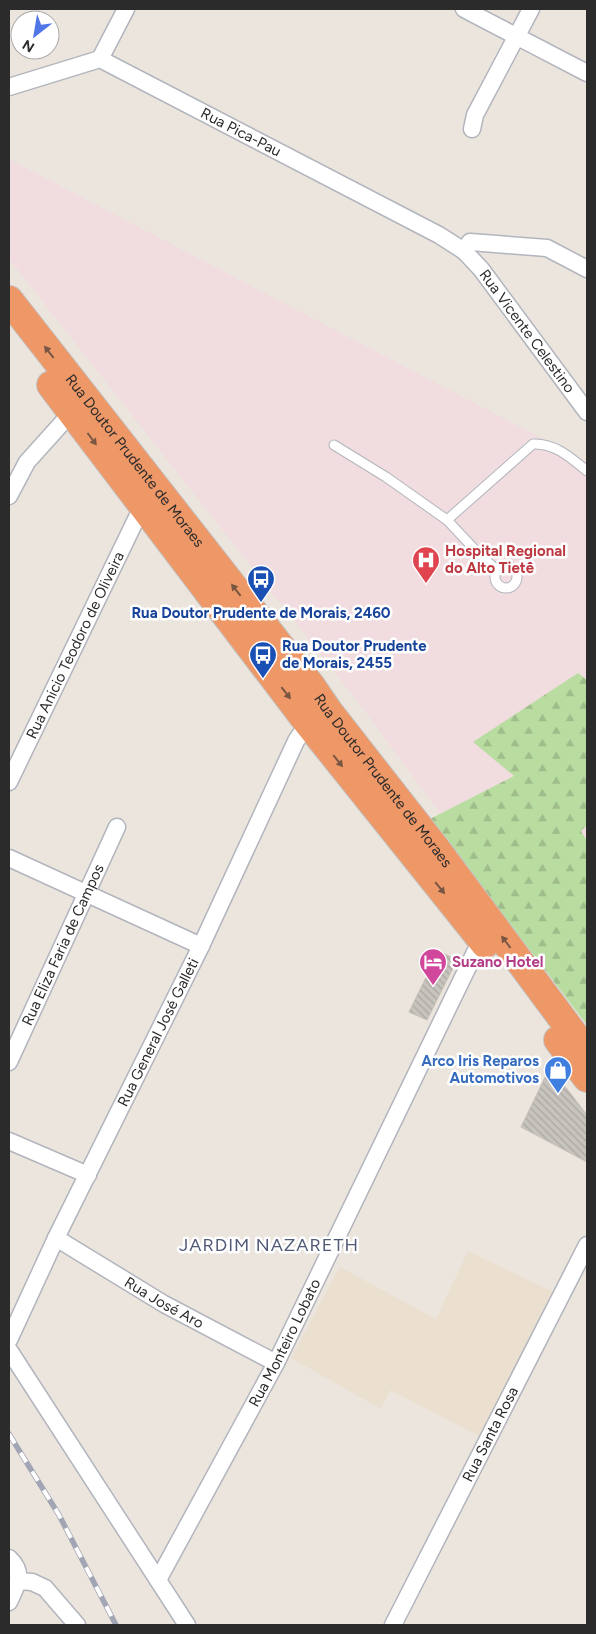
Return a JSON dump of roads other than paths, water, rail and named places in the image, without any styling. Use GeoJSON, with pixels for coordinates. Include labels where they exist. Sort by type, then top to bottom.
{"type":"FeatureCollection","features":[{"type":"Feature","properties":{"kind":"highway","name":"Rua Doutor Prudente de Moraes"},"geometry":{"type":"LineString","coordinates":[[9,300],[306,680],[318,718],[481,940],[587,1078]]}},
{"type":"Feature","properties":{"kind":"highway","name":"Rua Doutor Prudente de Moraes"},"geometry":{"type":"LineString","coordinates":[[9,331],[142,506],[318,718],[437,850],[587,1052]]}},
{"type":"Feature","properties":{"kind":"street"},"geometry":{"type":"LineString","coordinates":[[9,87],[100,59],[126,9]]}},
{"type":"Feature","properties":{"kind":"street"},"geometry":{"type":"LineString","coordinates":[[464,9],[587,72]]}},
{"type":"Feature","properties":{"kind":"street"},"geometry":{"type":"LineString","coordinates":[[472,128],[475,115],[530,9]]}},
{"type":"Feature","properties":{"kind":"street","name":"Rua Pica-Pau"},"geometry":{"type":"LineString","coordinates":[[100,59],[439,235],[464,251]]}},
{"type":"Feature","properties":{"kind":"street"},"geometry":{"type":"LineString","coordinates":[[464,251],[470,242],[547,248],[587,269]]}},
{"type":"Feature","properties":{"kind":"street","name":"Rua Vicente Celestino"},"geometry":{"type":"LineString","coordinates":[[464,251],[481,269],[587,412]]}},
{"type":"Feature","properties":{"kind":"street"},"geometry":{"type":"LineString","coordinates":[[9,496],[27,462],[72,412]]}},
{"type":"Feature","properties":{"kind":"street","name":"Rua Anicio Teodoro de Oliveira"},"geometry":{"type":"LineString","coordinates":[[9,782],[142,506]]}},
{"type":"Feature","properties":{"kind":"street","name":"Rua General José Galleti"},"geometry":{"type":"LineString","coordinates":[[9,1340],[56,1238],[201,946],[296,742],[318,718]]}},
{"type":"Feature","properties":{"kind":"street","name":"Rua Eliza Faria de Campos"},"geometry":{"type":"LineString","coordinates":[[9,1062],[117,827]]}},
{"type":"Feature","properties":{"kind":"street"},"geometry":{"type":"LineString","coordinates":[[9,858],[201,946]]}},
{"type":"Feature","properties":{"kind":"street","name":"Rua Monteiro Lobato"},"geometry":{"type":"LineString","coordinates":[[158,1580],[276,1363],[481,940]]}},
{"type":"Feature","properties":{"kind":"street"},"geometry":{"type":"LineString","coordinates":[[9,1141],[88,1175]]}},
{"type":"Feature","properties":{"kind":"street","name":"Rua José Aro"},"geometry":{"type":"LineString","coordinates":[[56,1238],[164,1304],[276,1363]]}},
{"type":"Feature","properties":{"kind":"street","name":"Rua Santa Rosa"},"geometry":{"type":"LineString","coordinates":[[393,1625],[587,1245]]}},
{"type":"Feature","properties":{"kind":"street"},"geometry":{"type":"LineString","coordinates":[[9,1350],[187,1625]]}},
{"type":"Feature","properties":{"kind":"street"},"geometry":{"type":"LineString","coordinates":[[9,1558],[14,1563],[18,1572],[18,1581],[9,1602]]}},
{"type":"Feature","properties":{"kind":"street"},"geometry":{"type":"LineString","coordinates":[[18,1581],[32,1582],[45,1588],[77,1625]]}},
{"type":"Feature","properties":{"kind":"lane"},"geometry":{"type":"LineString","coordinates":[[447,520],[533,444],[547,444],[554,447],[587,471]]}},
{"type":"Feature","properties":{"kind":"lane"},"geometry":{"type":"LineString","coordinates":[[334,445],[386,477],[447,520],[497,570]]}},
{"type":"Feature","properties":{"kind":"railway"},"geometry":{"type":"LineString","coordinates":[[9,1434],[59,1515],[116,1625]]}},
{"type":"Feature","properties":{"kind":"place","name":"Hospital Regional do Alto Tietê"},"geometry":{"type":"Point","coordinates":[426,584]}},
{"type":"Feature","properties":{"kind":"place","name":"Rua Doutor Prudente de Morais, 2460"},"geometry":{"type":"Point","coordinates":[261,603]}},
{"type":"Feature","properties":{"kind":"place","name":"Rua Doutor Prudente de Morais, 2455"},"geometry":{"type":"Point","coordinates":[263,679]}},
{"type":"Feature","properties":{"kind":"place","name":"Suzano Hotel"},"geometry":{"type":"Point","coordinates":[433,986]}},
{"type":"Feature","properties":{"kind":"place","name":"Arco Iris Reparos Automotivos"},"geometry":{"type":"Point","coordinates":[558,1094]}},
{"type":"Feature","properties":{"kind":"district","name":"JARDIM NAZARETH"},"geometry":{"type":"Point","coordinates":[269,1245]}}]}
